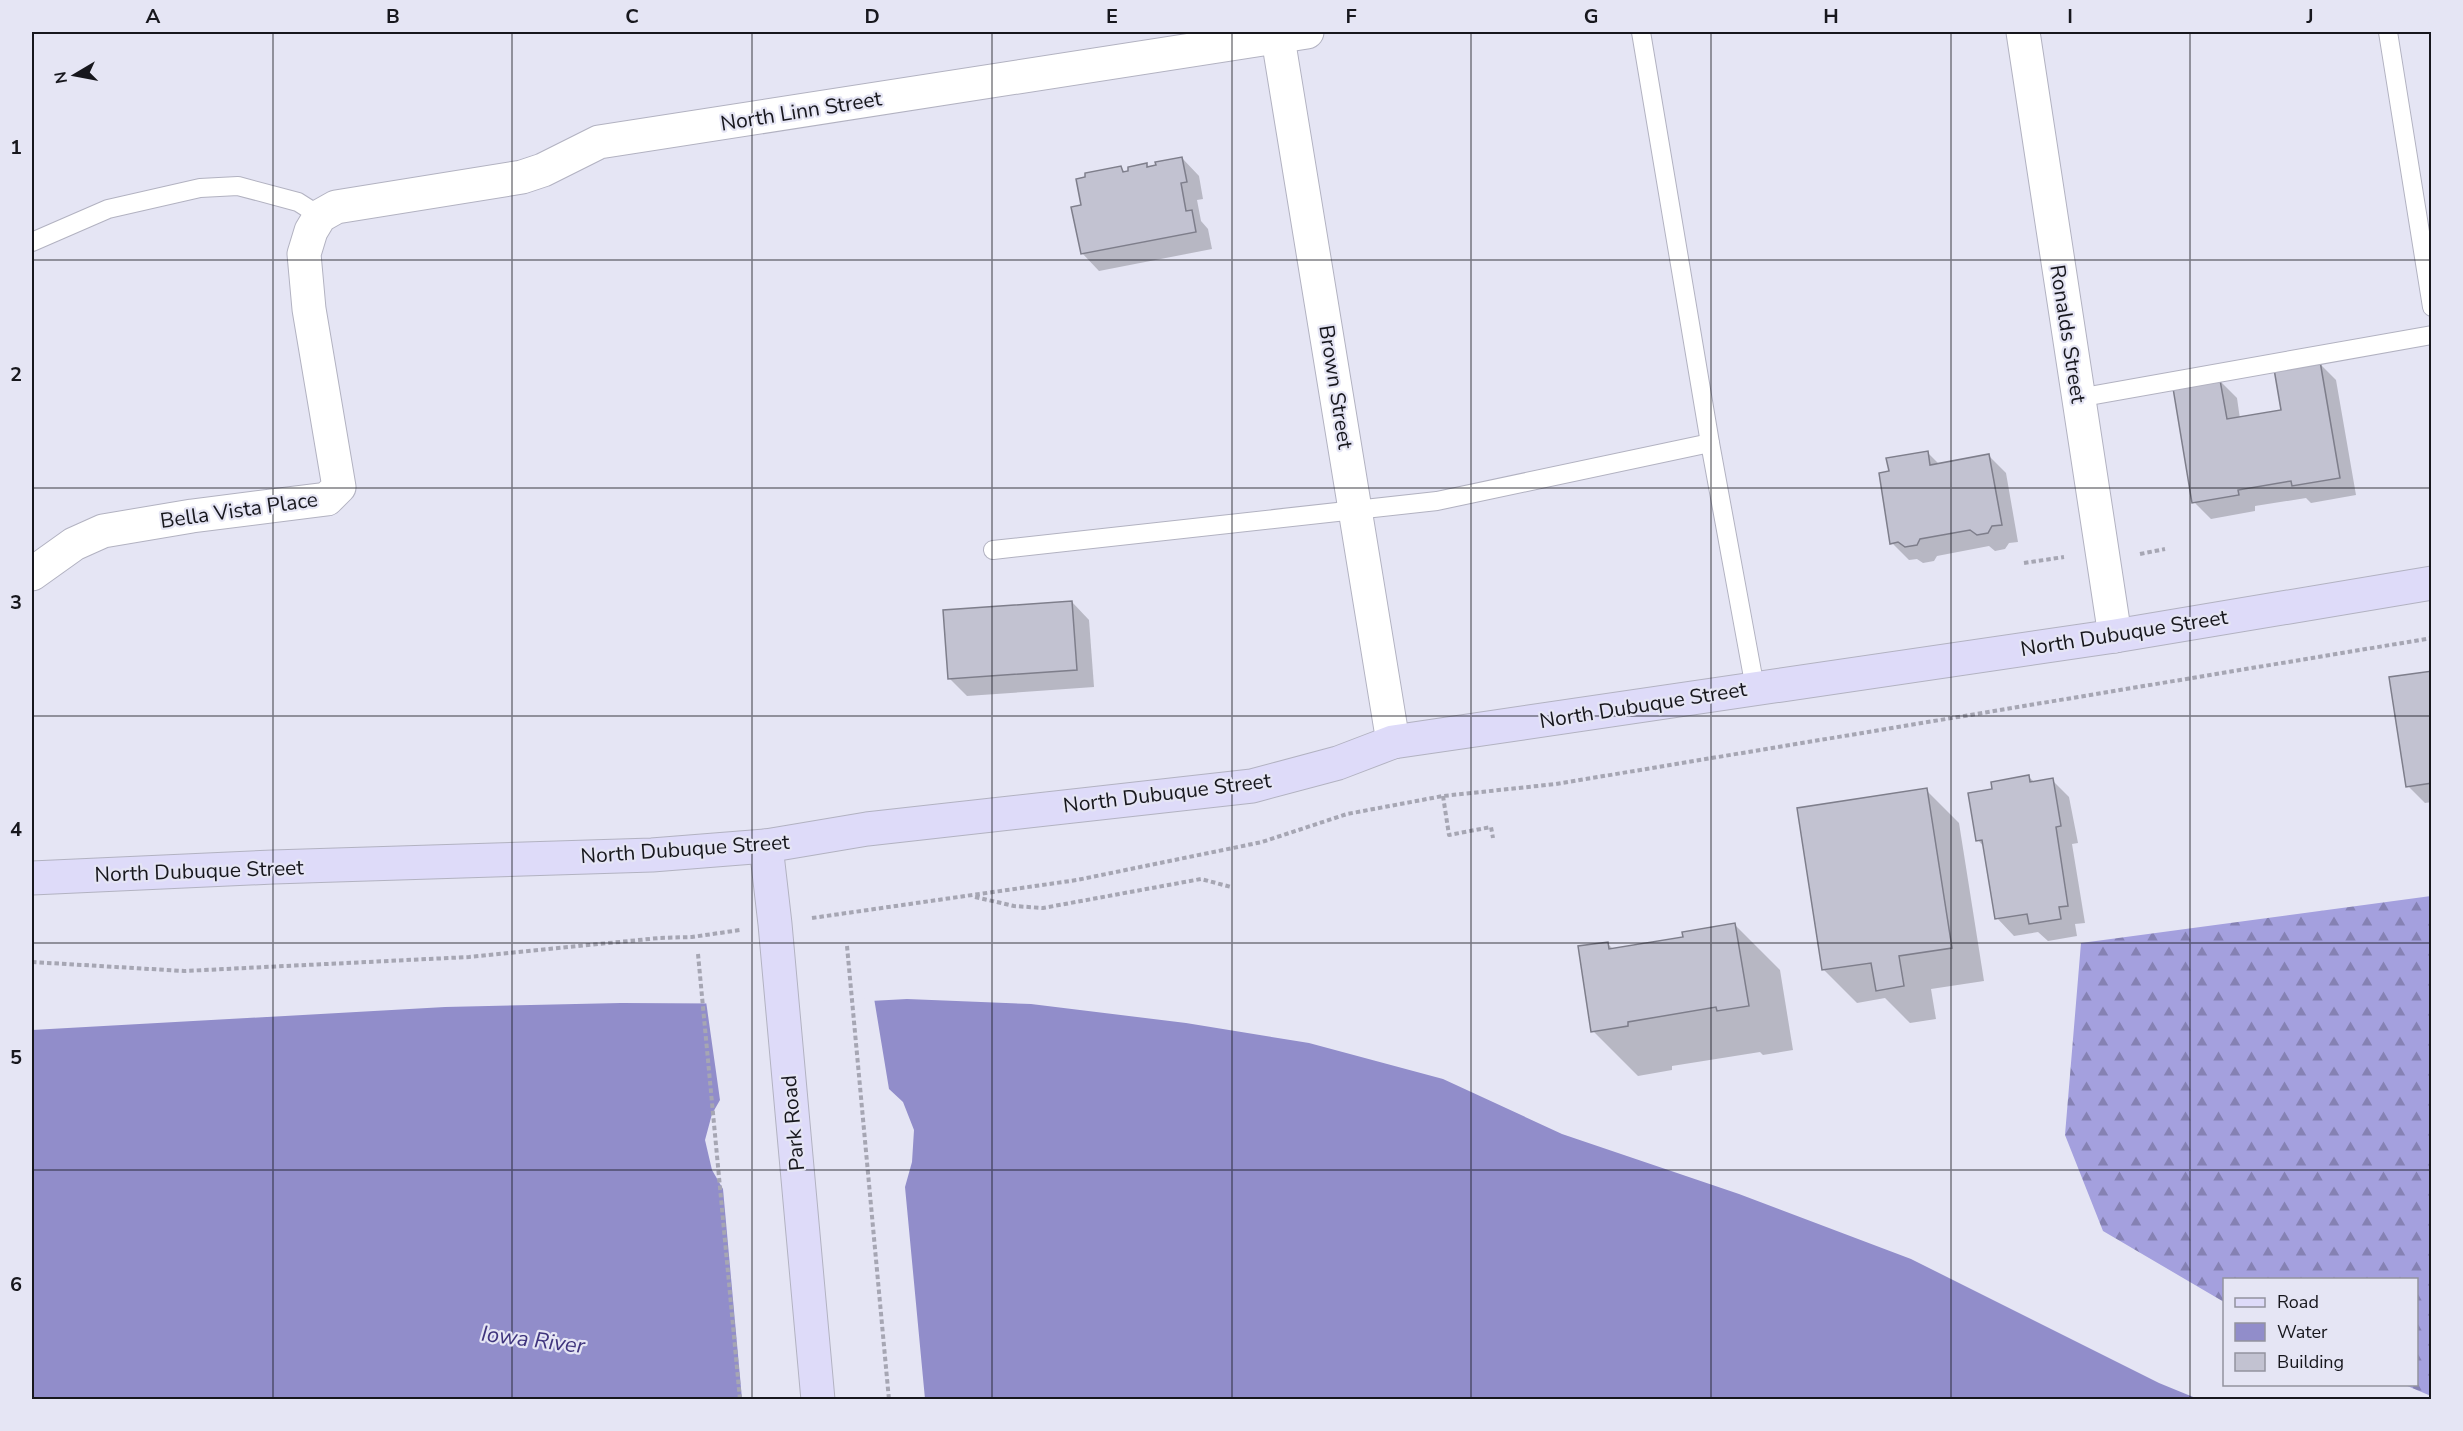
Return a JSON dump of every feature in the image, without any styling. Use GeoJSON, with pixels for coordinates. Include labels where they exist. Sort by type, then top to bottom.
{"type":"FeatureCollection","features":[{"type":"Feature","properties":{"kind":"main road","name":"North Dubuque Street"},"geometry":{"type":"LineString","coordinates":[[32,878],[297,866],[652,855],[766,846],[867,829],[1252,786],[1338,763],[1394,742],[2115,636],[2432,583]]}},
{"type":"Feature","properties":{"kind":"main road","name":"Park Road"},"geometry":{"type":"LineString","coordinates":[[766,846],[818,1400]]}},
{"type":"Feature","properties":{"kind":"street","name":"Ronalds Street"},"geometry":{"type":"LineString","coordinates":[[2023,32],[2115,636]]}},
{"type":"Feature","properties":{"kind":"street","name":"North Linn Street"},"geometry":{"type":"LineString","coordinates":[[316,224],[336,207],[522,177],[543,170],[599,142],[1287,33]]}},
{"type":"Feature","properties":{"kind":"street","name":"Brown Street"},"geometry":{"type":"LineString","coordinates":[[1287,33],[1356,510],[1394,742]]}},
{"type":"Feature","properties":{"kind":"street","name":"Bella Vista Place"},"geometry":{"type":"LineString","coordinates":[[32,574],[74,544],[103,531],[192,516],[327,499],[339,487],[309,309],[304,254],[316,224]]}},
{"type":"Feature","properties":{"kind":"lane"},"geometry":{"type":"LineString","coordinates":[[1641,32],[1710,443],[1755,688]]}},
{"type":"Feature","properties":{"kind":"lane"},"geometry":{"type":"LineString","coordinates":[[2388,32],[2432,307]]}},
{"type":"Feature","properties":{"kind":"lane"},"geometry":{"type":"LineString","coordinates":[[32,242],[108,208],[200,188],[238,186],[298,202],[316,224]]}},
{"type":"Feature","properties":{"kind":"lane"},"geometry":{"type":"LineString","coordinates":[[2078,398],[2432,335]]}},
{"type":"Feature","properties":{"kind":"lane"},"geometry":{"type":"LineString","coordinates":[[993,550],[1437,501],[1710,443]]}},
{"type":"Feature","properties":{"kind":"path"},"geometry":{"type":"LineString","coordinates":[[2140,554],[2165,549]]}},
{"type":"Feature","properties":{"kind":"path"},"geometry":{"type":"LineString","coordinates":[[2024,563],[2072,556]]}},
{"type":"Feature","properties":{"kind":"path"},"geometry":{"type":"LineString","coordinates":[[854,911],[1077,880],[1262,842],[1347,814],[1443,796],[1556,784],[2432,638]]}},
{"type":"Feature","properties":{"kind":"path"},"geometry":{"type":"LineString","coordinates":[[1443,796],[1449,835],[1491,827],[1493,838]]}},
{"type":"Feature","properties":{"kind":"path"},"geometry":{"type":"LineString","coordinates":[[972,896],[1014,906],[1043,908],[1201,879],[1231,887]]}},
{"type":"Feature","properties":{"kind":"path"},"geometry":{"type":"LineString","coordinates":[[32,962],[184,970],[469,957],[659,938],[692,938]]}},
{"type":"Feature","properties":{"kind":"path"},"geometry":{"type":"LineString","coordinates":[[847,946],[889,1400]]}},
{"type":"Feature","properties":{"kind":"path"},"geometry":{"type":"LineString","coordinates":[[698,954],[740,1400]]}},
{"type":"Feature","properties":{"kind":"green space"},"geometry":{"type":"Polygon","coordinates":[[[2432,896],[2431,1396],[2407,1386],[2418,1386],[2418,1278],[2223,1278],[2223,1301],[2103,1231],[2065,1135],[2081,943],[2432,896]]]}},
{"type":"Feature","properties":{"kind":"water","name":"Iowa River"},"geometry":{"type":"Polygon","coordinates":[[[907,999],[1031,1004],[1186,1023],[1309,1043],[1443,1079],[1562,1134],[1739,1194],[1911,1259],[2159,1383],[2198,1399],[32,1400],[32,1030],[445,1007],[621,1003],[815,1004],[907,999]]]}},
{"type":"Feature","properties":{"kind":"pier"},"geometry":{"type":"Polygon","coordinates":[[[874,998],[889,1089],[903,1102],[914,1130],[912,1162],[905,1187],[925,1399],[742,1399],[723,1189],[712,1170],[705,1140],[712,1114],[720,1100],[706,1001],[815,1001],[874,998]]]}},
{"type":"Feature","properties":{"kind":"building"},"geometry":{"type":"Polygon","coordinates":[[[1182,157],[1187,182],[1181,183],[1186,211],[1192,210],[1196,232],[1081,254],[1071,207],[1081,205],[1076,179],[1085,177],[1085,173],[1121,166],[1123,172],[1128,171],[1128,167],[1147,163],[1147,167],[1156,165],[1155,162],[1182,157]]]}},
{"type":"Feature","properties":{"kind":"building"},"geometry":{"type":"Polygon","coordinates":[[[2320,361],[2340,478],[2292,486],[2291,481],[2238,490],[2239,495],[2192,503],[2173,388],[2220,380],[2227,419],[2281,410],[2274,369],[2320,361]]]}},
{"type":"Feature","properties":{"kind":"building"},"geometry":{"type":"Polygon","coordinates":[[[1928,451],[1930,465],[1989,454],[2002,525],[1992,526],[1988,533],[1977,535],[1970,530],[1920,539],[1917,545],[1905,547],[1898,542],[1890,544],[1879,473],[1889,471],[1886,458],[1928,451]]]}},
{"type":"Feature","properties":{"kind":"building"},"geometry":{"type":"Polygon","coordinates":[[[1072,601],[1077,670],[948,679],[943,610],[1072,601]]]}},
{"type":"Feature","properties":{"kind":"building"},"geometry":{"type":"Polygon","coordinates":[[[2432,671],[2432,783],[2406,787],[2389,677],[2432,671]]]}},
{"type":"Feature","properties":{"kind":"building"},"geometry":{"type":"Polygon","coordinates":[[[2029,775],[2030,782],[2053,778],[2061,826],[2056,827],[2068,906],[2059,907],[2061,919],[2029,924],[2027,914],[1995,919],[1982,840],[1976,841],[1968,793],[1992,789],[1991,782],[2029,775]]]}},
{"type":"Feature","properties":{"kind":"building"},"geometry":{"type":"Polygon","coordinates":[[[1927,788],[1952,948],[1899,956],[1904,986],[1876,991],[1871,963],[1822,970],[1797,808],[1927,788]]]}},
{"type":"Feature","properties":{"kind":"building"},"geometry":{"type":"Polygon","coordinates":[[[1735,923],[1749,1006],[1717,1011],[1716,1007],[1628,1022],[1628,1026],[1591,1032],[1578,946],[1608,942],[1609,949],[1683,937],[1682,932],[1735,923]]]}}]}
